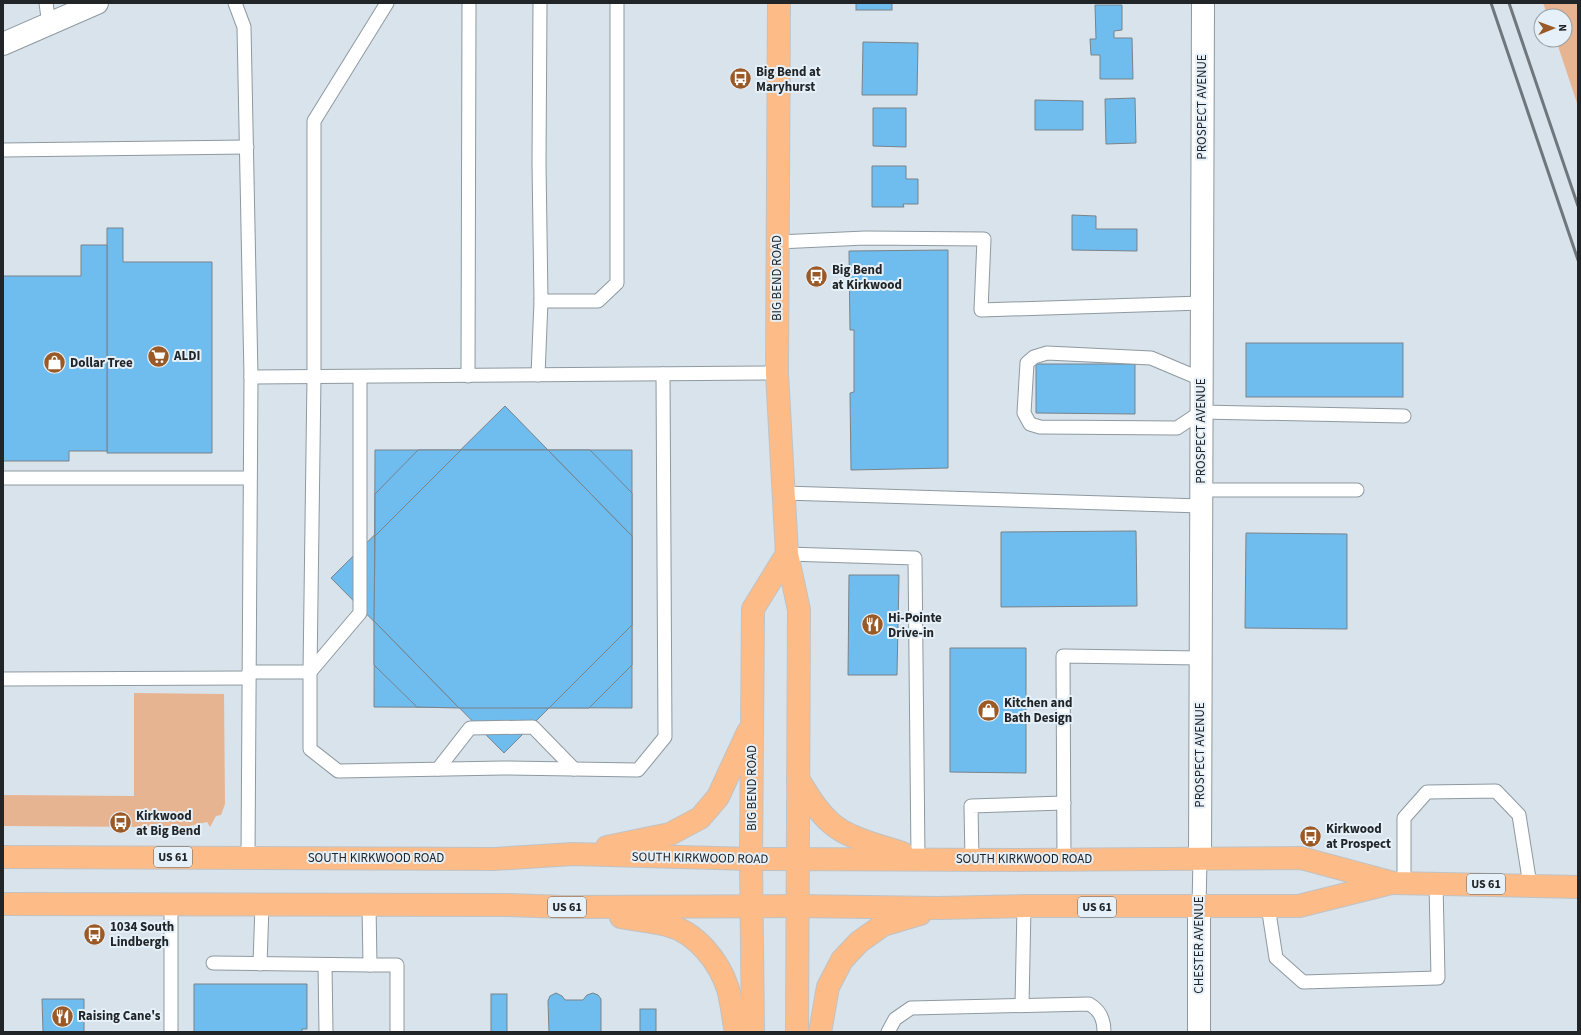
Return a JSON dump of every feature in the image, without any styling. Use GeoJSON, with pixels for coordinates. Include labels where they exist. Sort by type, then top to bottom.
{"type":"FeatureCollection","features":[{"type":"Feature","properties":{"kind":"main road","name":"BIG BEND ROAD"},"geometry":{"type":"LineString","coordinates":[[779,3],[777,373],[787,554],[798,610],[797,1032]]}},
{"type":"Feature","properties":{"kind":"main road","name":"BIG BEND ROAD"},"geometry":{"type":"LineString","coordinates":[[752,1032],[753,609],[787,554]]}},
{"type":"Feature","properties":{"kind":"main road"},"geometry":{"type":"LineString","coordinates":[[573,854],[670,834],[700,818],[718,797],[752,723]]}},
{"type":"Feature","properties":{"kind":"main road"},"geometry":{"type":"LineString","coordinates":[[798,779],[813,804],[832,824],[857,838],[918,859]]}},
{"type":"Feature","properties":{"kind":"main road","name":"SOUTH KIRKWOOD ROAD"},"geometry":{"type":"LineString","coordinates":[[3,857],[494,859],[573,854],[797,860],[1301,858],[1399,883]]}},
{"type":"Feature","properties":{"kind":"main road","name":"SOUTH KIRKWOOD ROAD"},"geometry":{"type":"LineString","coordinates":[[3,904],[506,905],[564,908],[752,906],[938,908],[1024,906],[1299,906],[1399,883],[1578,887]]}},
{"type":"Feature","properties":{"kind":"main road"},"geometry":{"type":"LineString","coordinates":[[564,908],[667,925],[686,932],[705,948],[719,969],[728,989],[736,1032]]}},
{"type":"Feature","properties":{"kind":"main road"},"geometry":{"type":"LineString","coordinates":[[820,1032],[828,987],[842,960],[859,942],[883,925],[938,908]]}},
{"type":"Feature","properties":{"kind":"street"},"geometry":{"type":"LineString","coordinates":[[3,44],[97,3]]}},
{"type":"Feature","properties":{"kind":"street","name":"PROSPECT AVENUE"},"geometry":{"type":"LineString","coordinates":[[1200,859],[1203,3]]}},
{"type":"Feature","properties":{"kind":"street","name":"CHESTER AVENUE"},"geometry":{"type":"LineString","coordinates":[[1199,1032],[1200,907]]}},
{"type":"Feature","properties":{"kind":"lane"},"geometry":{"type":"LineString","coordinates":[[46,3],[49,25]]}},
{"type":"Feature","properties":{"kind":"lane"},"geometry":{"type":"LineString","coordinates":[[235,3],[244,27],[251,377],[248,858]]}},
{"type":"Feature","properties":{"kind":"lane"},"geometry":{"type":"LineString","coordinates":[[386,3],[314,121],[314,377],[310,749],[338,771],[438,769],[638,770],[665,737],[663,374]]}},
{"type":"Feature","properties":{"kind":"lane"},"geometry":{"type":"LineString","coordinates":[[468,376],[469,3]]}},
{"type":"Feature","properties":{"kind":"lane"},"geometry":{"type":"LineString","coordinates":[[538,375],[540,301],[540,3]]}},
{"type":"Feature","properties":{"kind":"lane"},"geometry":{"type":"LineString","coordinates":[[540,301],[598,301],[617,283],[617,3]]}},
{"type":"Feature","properties":{"kind":"lane"},"geometry":{"type":"LineString","coordinates":[[3,150],[247,147]]}},
{"type":"Feature","properties":{"kind":"lane"},"geometry":{"type":"LineString","coordinates":[[778,242],[864,238],[984,239],[981,310],[1202,303]]}},
{"type":"Feature","properties":{"kind":"lane"},"geometry":{"type":"LineString","coordinates":[[1201,379],[1151,358],[1047,354],[1034,357],[1028,363],[1024,412],[1030,424],[1040,427],[1177,428],[1201,412],[1404,416]]}},
{"type":"Feature","properties":{"kind":"lane"},"geometry":{"type":"LineString","coordinates":[[251,377],[777,373]]}},
{"type":"Feature","properties":{"kind":"lane"},"geometry":{"type":"LineString","coordinates":[[3,678],[249,675],[310,672],[360,613],[360,376]]}},
{"type":"Feature","properties":{"kind":"lane"},"geometry":{"type":"LineString","coordinates":[[3,478],[250,478]]}},
{"type":"Feature","properties":{"kind":"lane"},"geometry":{"type":"LineString","coordinates":[[784,493],[1201,498],[1357,490]]}},
{"type":"Feature","properties":{"kind":"lane"},"geometry":{"type":"LineString","coordinates":[[787,554],[915,558],[918,859]]}},
{"type":"Feature","properties":{"kind":"lane"},"geometry":{"type":"LineString","coordinates":[[1064,860],[1063,656],[1200,658]]}},
{"type":"Feature","properties":{"kind":"lane"},"geometry":{"type":"LineString","coordinates":[[438,769],[470,728],[533,727],[574,769]]}},
{"type":"Feature","properties":{"kind":"lane"},"geometry":{"type":"LineString","coordinates":[[1399,883],[1404,818],[1427,792],[1496,790],[1519,815],[1530,885]]}},
{"type":"Feature","properties":{"kind":"lane"},"geometry":{"type":"LineString","coordinates":[[972,860],[971,806],[1064,803]]}},
{"type":"Feature","properties":{"kind":"lane","name":"CHESTER AVENUE"},"geometry":{"type":"LineString","coordinates":[[1200,859],[1200,907]]}},
{"type":"Feature","properties":{"kind":"lane"},"geometry":{"type":"LineString","coordinates":[[1268,906],[1276,958],[1303,982],[1438,978],[1436,883]]}},
{"type":"Feature","properties":{"kind":"lane"},"geometry":{"type":"LineString","coordinates":[[171,904],[171,1032]]}},
{"type":"Feature","properties":{"kind":"lane"},"geometry":{"type":"LineString","coordinates":[[260,964],[262,904]]}},
{"type":"Feature","properties":{"kind":"lane"},"geometry":{"type":"LineString","coordinates":[[369,905],[370,965]]}},
{"type":"Feature","properties":{"kind":"lane"},"geometry":{"type":"LineString","coordinates":[[1022,1005],[1024,906]]}},
{"type":"Feature","properties":{"kind":"lane"},"geometry":{"type":"LineString","coordinates":[[213,963],[397,965],[397,1032]]}},
{"type":"Feature","properties":{"kind":"lane"},"geometry":{"type":"LineString","coordinates":[[325,965],[326,1032]]}},
{"type":"Feature","properties":{"kind":"lane"},"geometry":{"type":"LineString","coordinates":[[888,1032],[895,1019],[911,1008],[1089,1004],[1097,1008],[1104,1022],[1104,1032]]}},
{"type":"Feature","properties":{"kind":"shaded area"},"geometry":{"type":"Polygon","coordinates":[[[1543,3],[1578,4],[1578,106],[1559,48],[1573,48],[1573,8],[1545,8],[1543,3]]]}},
{"type":"Feature","properties":{"kind":"shaded area"},"geometry":{"type":"Polygon","coordinates":[[[134,693],[224,694],[225,804],[221,815],[216,816],[210,827],[207,822],[189,826],[151,827],[3,826],[3,795],[134,796],[134,693]]]}},
{"type":"Feature","properties":{"kind":"building"},"geometry":{"type":"Polygon","coordinates":[[[856,3],[892,3],[892,10],[856,10],[856,3]]]}},
{"type":"Feature","properties":{"kind":"building"},"geometry":{"type":"Polygon","coordinates":[[[1095,5],[1122,5],[1122,30],[1114,31],[1114,38],[1132,38],[1133,79],[1100,79],[1100,55],[1091,55],[1090,39],[1096,39],[1095,5]]]}},
{"type":"Feature","properties":{"kind":"building"},"geometry":{"type":"Polygon","coordinates":[[[863,42],[918,43],[917,95],[862,95],[863,42]]]}},
{"type":"Feature","properties":{"kind":"building"},"geometry":{"type":"Polygon","coordinates":[[[1135,98],[1136,143],[1106,144],[1105,99],[1135,98]]]}},
{"type":"Feature","properties":{"kind":"building"},"geometry":{"type":"Polygon","coordinates":[[[1035,100],[1083,101],[1083,130],[1035,130],[1035,100]]]}},
{"type":"Feature","properties":{"kind":"building"},"geometry":{"type":"Polygon","coordinates":[[[873,108],[906,108],[906,147],[873,146],[873,108]]]}},
{"type":"Feature","properties":{"kind":"building"},"geometry":{"type":"Polygon","coordinates":[[[872,166],[906,166],[906,179],[918,179],[918,204],[903,204],[904,207],[872,207],[872,166]]]}},
{"type":"Feature","properties":{"kind":"building"},"geometry":{"type":"Polygon","coordinates":[[[1072,215],[1096,216],[1096,229],[1137,229],[1137,251],[1072,250],[1072,215]]]}},
{"type":"Feature","properties":{"kind":"building","name":"ALDI"},"geometry":{"type":"Polygon","coordinates":[[[107,228],[123,228],[123,262],[212,262],[212,453],[107,453],[107,228]]]}},
{"type":"Feature","properties":{"kind":"building","name":"Dollar Tree"},"geometry":{"type":"Polygon","coordinates":[[[81,245],[107,245],[107,451],[69,451],[69,461],[3,461],[3,276],[81,276],[81,245]]]}},
{"type":"Feature","properties":{"kind":"building"},"geometry":{"type":"Polygon","coordinates":[[[948,250],[948,468],[851,470],[850,393],[854,392],[854,330],[850,330],[849,251],[948,250]]]}},
{"type":"Feature","properties":{"kind":"building"},"geometry":{"type":"Polygon","coordinates":[[[1246,343],[1403,343],[1403,397],[1246,397],[1246,343]]]}},
{"type":"Feature","properties":{"kind":"building"},"geometry":{"type":"Polygon","coordinates":[[[1036,364],[1135,364],[1135,414],[1036,413],[1036,364]]]}},
{"type":"Feature","properties":{"kind":"building"},"geometry":{"type":"Polygon","coordinates":[[[505,406],[632,536],[632,625],[504,753],[331,578],[505,406]]]}},
{"type":"Feature","properties":{"kind":"building"},"geometry":{"type":"Polygon","coordinates":[[[375,450],[632,450],[632,708],[374,707],[375,450]]]}},
{"type":"Feature","properties":{"kind":"building"},"geometry":{"type":"Polygon","coordinates":[[[418,450],[461,450],[375,536],[375,494],[418,450]]]}},
{"type":"Feature","properties":{"kind":"building"},"geometry":{"type":"Polygon","coordinates":[[[461,450],[548,450],[632,536],[632,625],[549,708],[459,708],[374,621],[375,536],[461,450]]]}},
{"type":"Feature","properties":{"kind":"building"},"geometry":{"type":"Polygon","coordinates":[[[548,450],[590,450],[632,493],[632,536],[548,450]]]}},
{"type":"Feature","properties":{"kind":"building"},"geometry":{"type":"Polygon","coordinates":[[[1136,531],[1137,606],[1001,607],[1001,532],[1136,531]]]}},
{"type":"Feature","properties":{"kind":"building"},"geometry":{"type":"Polygon","coordinates":[[[1246,533],[1347,534],[1347,629],[1245,628],[1246,533]]]}},
{"type":"Feature","properties":{"kind":"building","name":"Hi-Pointe Drive-in"},"geometry":{"type":"Polygon","coordinates":[[[849,575],[899,575],[897,675],[848,675],[849,575]]]}},
{"type":"Feature","properties":{"kind":"building"},"geometry":{"type":"Polygon","coordinates":[[[374,621],[459,708],[417,707],[374,665],[374,621]]]}},
{"type":"Feature","properties":{"kind":"building"},"geometry":{"type":"Polygon","coordinates":[[[632,625],[632,665],[589,708],[549,708],[632,625]]]}},
{"type":"Feature","properties":{"kind":"building","name":"Kitchen and Bath Design"},"geometry":{"type":"Polygon","coordinates":[[[950,648],[1026,648],[1026,773],[950,772],[950,648]]]}},
{"type":"Feature","properties":{"kind":"building"},"geometry":{"type":"Polygon","coordinates":[[[194,984],[307,984],[307,1029],[302,1029],[302,1032],[194,1032],[194,984]]]}},
{"type":"Feature","properties":{"kind":"building"},"geometry":{"type":"Polygon","coordinates":[[[556,993],[562,996],[565,1000],[583,1000],[587,995],[593,993],[598,995],[601,999],[601,1032],[549,1032],[548,1001],[550,996],[556,993]]]}},
{"type":"Feature","properties":{"kind":"building"},"geometry":{"type":"Polygon","coordinates":[[[491,994],[507,994],[507,1032],[491,1032],[491,994]]]}},
{"type":"Feature","properties":{"kind":"building","name":"Raising Cane's"},"geometry":{"type":"Polygon","coordinates":[[[42,999],[84,999],[84,1032],[43,1032],[42,999]]]}},
{"type":"Feature","properties":{"kind":"building"},"geometry":{"type":"Polygon","coordinates":[[[640,1009],[656,1009],[656,1032],[640,1032],[640,1009]]]}},
{"type":"Feature","properties":{"kind":"railway"},"geometry":{"type":"LineString","coordinates":[[1491,3],[1578,260]]}},
{"type":"Feature","properties":{"kind":"railway"},"geometry":{"type":"LineString","coordinates":[[1509,3],[1578,206]]}},
{"type":"Feature","properties":{"kind":"place","name":"Big Bend at Maryhurst"},"geometry":{"type":"Point","coordinates":[740,79]}},
{"type":"Feature","properties":{"kind":"place","name":"Big Bend at Kirkwood"},"geometry":{"type":"Point","coordinates":[817,277]}},
{"type":"Feature","properties":{"kind":"place","name":"ALDI"},"geometry":{"type":"Point","coordinates":[159,356]}},
{"type":"Feature","properties":{"kind":"place","name":"Dollar Tree"},"geometry":{"type":"Point","coordinates":[55,363]}},
{"type":"Feature","properties":{"kind":"place","name":"Hi-Pointe Drive-in"},"geometry":{"type":"Point","coordinates":[873,625]}},
{"type":"Feature","properties":{"kind":"place","name":"Kitchen and Bath Design"},"geometry":{"type":"Point","coordinates":[988,710]}},
{"type":"Feature","properties":{"kind":"place","name":"Kirkwood at Big Bend"},"geometry":{"type":"Point","coordinates":[120,823]}},
{"type":"Feature","properties":{"kind":"place","name":"Kirkwood at Prospect"},"geometry":{"type":"Point","coordinates":[1311,836]}},
{"type":"Feature","properties":{"kind":"place","name":"1034 South Lindbergh"},"geometry":{"type":"Point","coordinates":[94,934]}},
{"type":"Feature","properties":{"kind":"place","name":"Raising Cane's"},"geometry":{"type":"Point","coordinates":[63,1016]}}]}
